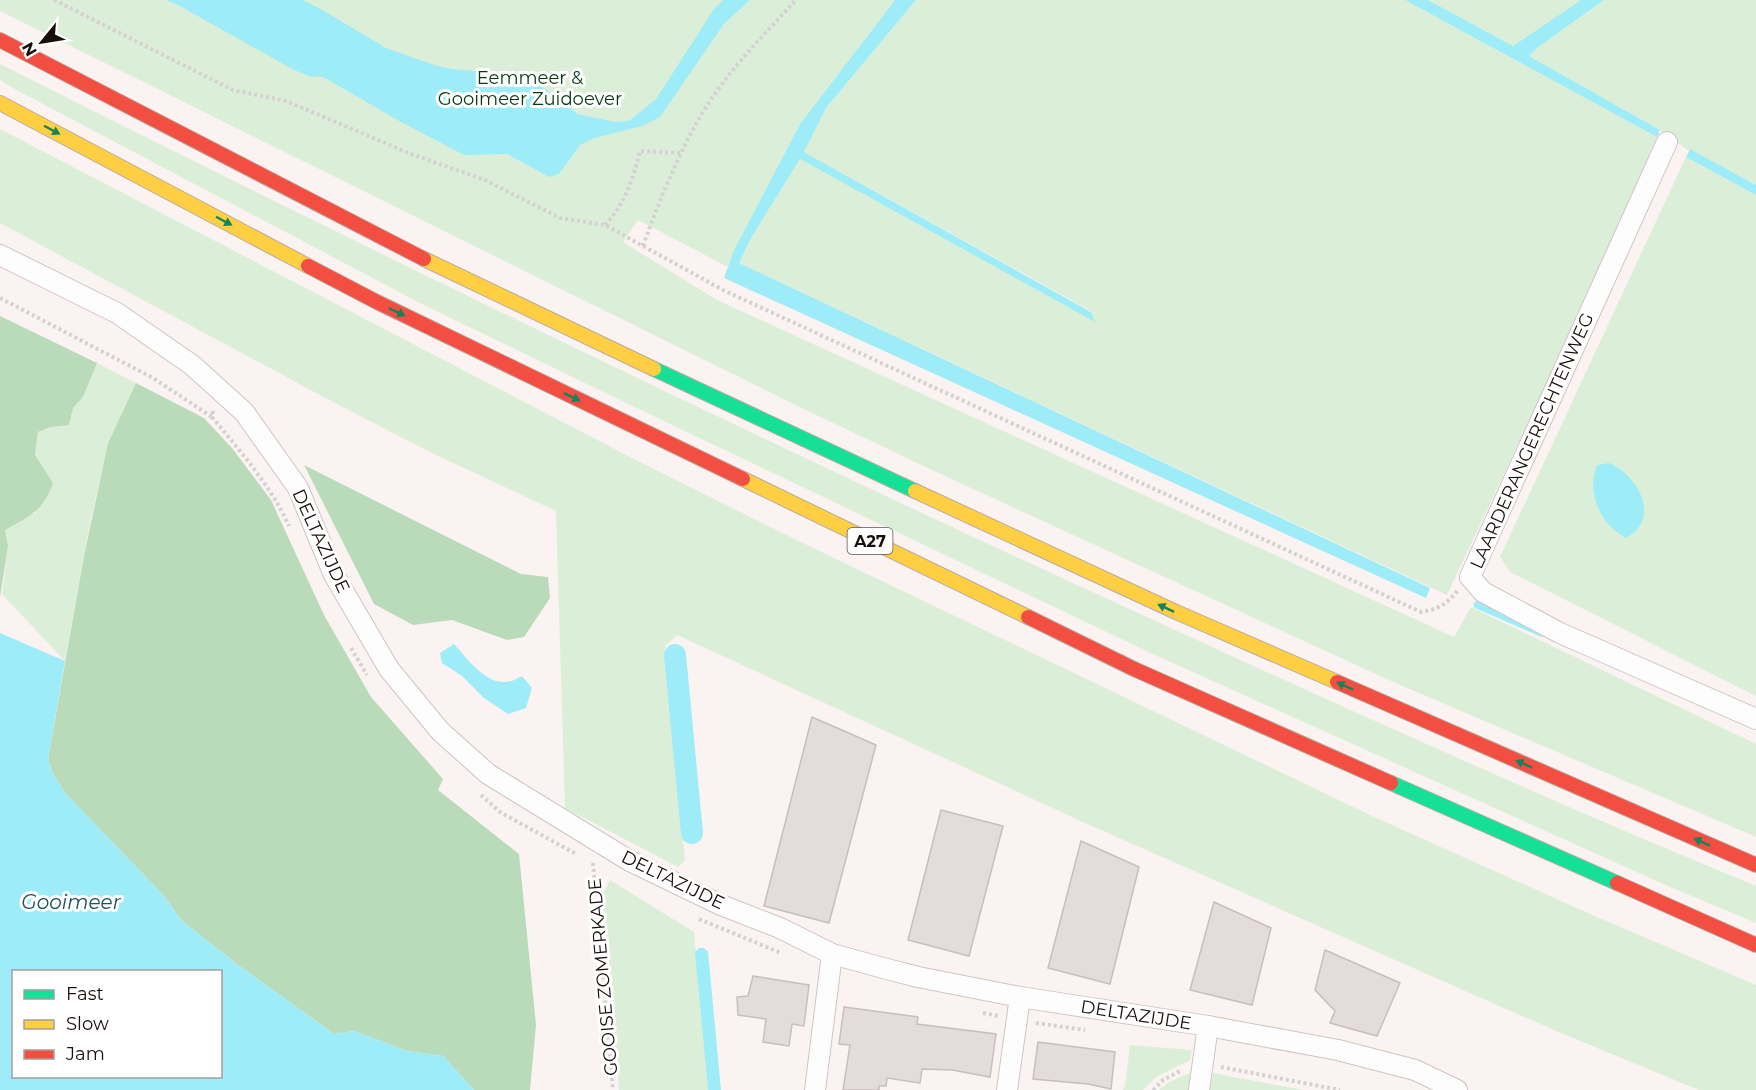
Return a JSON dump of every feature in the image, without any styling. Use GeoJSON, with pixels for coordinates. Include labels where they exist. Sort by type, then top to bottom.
{"type":"FeatureCollection","features":[{"type":"Feature","properties":{"kind":"highway"},"geometry":{"type":"LineString","coordinates":[[0,40],[423,258],[748,414],[1176,612],[1756,866]]}},
{"type":"Feature","properties":{"kind":"highway","name":"A27"},"geometry":{"type":"LineString","coordinates":[[0,103],[377,302],[1134,669],[1756,945]]}},
{"type":"Feature","properties":{"kind":"street","name":"LAARDERANGERECHTENWEG"},"geometry":{"type":"LineString","coordinates":[[1667,142],[1470,577],[1483,592],[1560,633],[1756,719]]}},
{"type":"Feature","properties":{"kind":"street","name":"DELTAZIJDE"},"geometry":{"type":"LineString","coordinates":[[0,255],[117,313],[192,365],[244,412],[298,488],[334,574],[388,669],[440,731],[488,774],[630,861],[722,905],[780,928],[832,954],[918,977],[1020,997],[1208,1026],[1338,1050],[1415,1070],[1457,1090]]}},
{"type":"Feature","properties":{"kind":"street"},"geometry":{"type":"LineString","coordinates":[[815,1090],[832,954]]}},
{"type":"Feature","properties":{"kind":"street"},"geometry":{"type":"LineString","coordinates":[[1007,1090],[1020,997]]}},
{"type":"Feature","properties":{"kind":"street"},"geometry":{"type":"LineString","coordinates":[[1200,1079],[1208,1026]]}},
{"type":"Feature","properties":{"kind":"path"},"geometry":{"type":"LineString","coordinates":[[54,0],[233,90],[286,101],[411,154],[485,180],[560,218],[605,225],[723,290],[1421,612],[1436,610],[1448,603],[1470,577]]}},
{"type":"Feature","properties":{"kind":"path"},"geometry":{"type":"LineString","coordinates":[[643,246],[667,185],[697,121],[740,60],[796,0]]}},
{"type":"Feature","properties":{"kind":"path"},"geometry":{"type":"LineString","coordinates":[[605,225],[618,212],[635,173],[640,151],[682,153]]}},
{"type":"Feature","properties":{"kind":"path"},"geometry":{"type":"LineString","coordinates":[[0,298],[153,378],[212,417]]}},
{"type":"Feature","properties":{"kind":"path","name":"GOOISE ZOMERKADE"},"geometry":{"type":"LineString","coordinates":[[593,863],[613,1090]]}},
{"type":"Feature","properties":{"kind":"path"},"geometry":{"type":"LineString","coordinates":[[1153,1090],[1163,1080],[1199,1064],[1200,1079],[1340,1090]]}},
{"type":"Feature","properties":{"kind":"green space","name":"Eemmeer & Gooimeer Zuidoever"},"geometry":{"type":"Polygon","coordinates":[[[0,0],[731,0],[660,116],[724,24],[750,0],[895,0],[800,124],[734,250],[728,267],[638,220],[623,242],[717,300],[1454,637],[1471,607],[1756,744],[1756,837],[1391,681],[787,401],[0,11],[0,0]]]}},
{"type":"Feature","properties":{"kind":"green space"},"geometry":{"type":"Polygon","coordinates":[[[916,0],[1405,0],[1657,137],[1660,143],[1447,595],[739,263],[751,238],[800,159],[1094,321],[1091,311],[804,152],[826,108],[916,0]]]}},
{"type":"Feature","properties":{"kind":"green space"},"geometry":{"type":"Polygon","coordinates":[[[1428,0],[1581,0],[1513,46],[1428,0]]]}},
{"type":"Feature","properties":{"kind":"green space"},"geometry":{"type":"Polygon","coordinates":[[[1604,0],[1756,0],[1756,185],[1689,151],[1660,130],[1529,56],[1604,0]]]}},
{"type":"Feature","properties":{"kind":"green space"},"geometry":{"type":"Polygon","coordinates":[[[0,64],[419,272],[840,475],[1359,714],[1756,886],[1756,923],[1670,887],[1155,655],[420,303],[9,86],[0,80],[0,64]]]}},
{"type":"Feature","properties":{"kind":"green space"},"geometry":{"type":"Polygon","coordinates":[[[0,129],[634,459],[811,547],[1372,816],[1590,914],[1756,985],[1756,1090],[1699,1090],[1556,1031],[1083,822],[677,635],[665,646],[685,860],[678,867],[565,808],[556,511],[432,453],[331,401],[0,223],[0,129]]]}},
{"type":"Feature","properties":{"kind":"green space"},"geometry":{"type":"Polygon","coordinates":[[[1686,157],[1756,195],[1756,696],[1510,572],[1500,557],[1686,157]]]}},
{"type":"Feature","properties":{"kind":"green space"},"geometry":{"type":"Polygon","coordinates":[[[0,316],[97,363],[83,397],[73,408],[69,425],[51,427],[38,432],[35,455],[53,483],[45,500],[35,512],[5,530],[8,546],[0,597],[0,316]]]}},
{"type":"Feature","properties":{"kind":"green space"},"geometry":{"type":"Polygon","coordinates":[[[97,363],[136,383],[108,443],[88,533],[65,661],[2,594],[8,546],[5,530],[36,512],[35,455],[38,432],[69,424],[73,408],[83,397],[97,363]]]}},
{"type":"Feature","properties":{"kind":"green space"},"geometry":{"type":"Polygon","coordinates":[[[136,383],[204,418],[232,448],[271,500],[324,615],[371,697],[443,779],[438,790],[519,854],[536,1025],[530,1090],[474,1090],[443,1056],[407,1051],[354,1031],[334,1034],[242,968],[182,921],[164,896],[66,794],[53,774],[48,759],[84,556],[108,443],[136,383]]]}},
{"type":"Feature","properties":{"kind":"green space"},"geometry":{"type":"Polygon","coordinates":[[[304,465],[521,574],[548,577],[550,598],[524,637],[507,640],[452,620],[413,625],[374,604],[304,465]]]}},
{"type":"Feature","properties":{"kind":"green space"},"geometry":{"type":"Polygon","coordinates":[[[610,880],[694,932],[708,1090],[619,1090],[602,895],[610,880]]]}},
{"type":"Feature","properties":{"kind":"green space"},"geometry":{"type":"Polygon","coordinates":[[[1130,1045],[1192,1050],[1190,1060],[1156,1077],[1143,1090],[1123,1090],[1130,1045]]]}},
{"type":"Feature","properties":{"kind":"green space"},"geometry":{"type":"Polygon","coordinates":[[[1192,1072],[1189,1090],[1159,1090],[1169,1082],[1192,1072]]]}},
{"type":"Feature","properties":{"kind":"green space"},"geometry":{"type":"Polygon","coordinates":[[[1213,1073],[1303,1090],[1210,1090],[1213,1073]]]}},
{"type":"Feature","properties":{"kind":"water"},"geometry":{"type":"Polygon","coordinates":[[[166,0],[303,0],[386,48],[434,65],[498,73],[535,83],[557,96],[577,114],[615,122],[629,121],[656,99],[714,9],[723,0],[750,0],[724,24],[660,117],[642,126],[594,138],[580,145],[559,174],[549,177],[507,154],[464,155],[325,78],[312,77],[294,70],[166,0]]]}},
{"type":"Feature","properties":{"kind":"water"},"geometry":{"type":"Polygon","coordinates":[[[895,0],[916,0],[826,108],[804,152],[1091,312],[1095,322],[800,159],[751,238],[739,263],[1430,588],[1426,598],[724,278],[734,250],[800,124],[895,0]]]}},
{"type":"Feature","properties":{"kind":"water"},"geometry":{"type":"Polygon","coordinates":[[[1405,0],[1428,0],[1513,46],[1581,0],[1604,0],[1529,56],[1660,130],[1657,137],[1405,0]]]}},
{"type":"Feature","properties":{"kind":"water"},"geometry":{"type":"Polygon","coordinates":[[[1690,149],[1756,185],[1756,195],[1686,157],[1690,149]]]}},
{"type":"Feature","properties":{"kind":"water"},"geometry":{"type":"Polygon","coordinates":[[[1609,463],[1629,477],[1642,498],[1643,520],[1637,530],[1626,538],[1609,525],[1602,516],[1594,497],[1593,486],[1597,465],[1609,463]]]}},
{"type":"Feature","properties":{"kind":"water","name":"Gooimeer"},"geometry":{"type":"Polygon","coordinates":[[[0,633],[65,661],[48,759],[53,774],[66,794],[164,896],[182,921],[242,968],[334,1034],[354,1031],[407,1051],[443,1056],[474,1090],[0,1090],[0,633]]]}},
{"type":"Feature","properties":{"kind":"water"},"geometry":{"type":"Polygon","coordinates":[[[454,644],[476,669],[490,678],[507,682],[522,676],[532,688],[526,708],[508,714],[484,698],[462,676],[442,663],[440,653],[454,644]]]}},
{"type":"Feature","properties":{"kind":"water"},"geometry":{"type":"Polygon","coordinates":[[[699,948],[704,948],[708,952],[721,1090],[708,1090],[695,952],[699,948]]]}},
{"type":"Feature","properties":{"kind":"building"},"geometry":{"type":"Polygon","coordinates":[[[812,717],[876,745],[829,923],[764,906],[812,717]]]}},
{"type":"Feature","properties":{"kind":"building"},"geometry":{"type":"Polygon","coordinates":[[[941,810],[1003,826],[969,956],[908,940],[941,810]]]}},
{"type":"Feature","properties":{"kind":"building"},"geometry":{"type":"Polygon","coordinates":[[[1081,841],[1139,867],[1110,984],[1048,968],[1081,841]]]}},
{"type":"Feature","properties":{"kind":"building"},"geometry":{"type":"Polygon","coordinates":[[[1214,902],[1271,928],[1252,1005],[1190,990],[1214,902]]]}},
{"type":"Feature","properties":{"kind":"building"},"geometry":{"type":"Polygon","coordinates":[[[1325,950],[1400,983],[1377,1036],[1330,1023],[1335,1011],[1315,990],[1325,950]]]}},
{"type":"Feature","properties":{"kind":"building"},"geometry":{"type":"Polygon","coordinates":[[[753,976],[809,985],[804,1026],[792,1024],[789,1046],[763,1042],[766,1019],[738,1015],[737,997],[748,996],[753,976]]]}},
{"type":"Feature","properties":{"kind":"building"},"geometry":{"type":"Polygon","coordinates":[[[844,1007],[918,1017],[917,1024],[996,1034],[990,1077],[952,1070],[922,1069],[920,1083],[887,1078],[886,1086],[879,1086],[879,1090],[843,1090],[850,1045],[839,1044],[844,1007]]]}},
{"type":"Feature","properties":{"kind":"building"},"geometry":{"type":"Polygon","coordinates":[[[1038,1042],[1115,1052],[1111,1089],[1088,1084],[1033,1079],[1038,1042]]]}},
{"type":"Feature","properties":{"kind":"waterway"},"geometry":{"type":"LineString","coordinates":[[1477,605],[1541,633]]}},
{"type":"Feature","properties":{"kind":"waterway"},"geometry":{"type":"LineString","coordinates":[[675,655],[692,833]]}},
{"type":"Feature","properties":{"kind":"traffic: fast"},"geometry":{"type":"LineString","coordinates":[[654,369],[915,491]]}},
{"type":"Feature","properties":{"kind":"traffic: fast"},"geometry":{"type":"LineString","coordinates":[[1391,783],[1617,883]]}},
{"type":"Feature","properties":{"kind":"traffic: slow"},"geometry":{"type":"LineString","coordinates":[[0,103],[308,266]]}},
{"type":"Feature","properties":{"kind":"traffic: slow"},"geometry":{"type":"LineString","coordinates":[[424,259],[654,369]]}},
{"type":"Feature","properties":{"kind":"traffic: slow"},"geometry":{"type":"LineString","coordinates":[[743,479],[1028,617]]}},
{"type":"Feature","properties":{"kind":"traffic: slow"},"geometry":{"type":"LineString","coordinates":[[915,491],[1176,612],[1337,682]]}},
{"type":"Feature","properties":{"kind":"traffic: jam"},"geometry":{"type":"LineString","coordinates":[[0,40],[424,259]]}},
{"type":"Feature","properties":{"kind":"traffic: jam"},"geometry":{"type":"LineString","coordinates":[[308,266],[377,302],[743,479]]}},
{"type":"Feature","properties":{"kind":"traffic: jam"},"geometry":{"type":"LineString","coordinates":[[1028,617],[1134,669],[1391,783]]}},
{"type":"Feature","properties":{"kind":"traffic: jam"},"geometry":{"type":"LineString","coordinates":[[1337,682],[1756,865]]}},
{"type":"Feature","properties":{"kind":"traffic: jam"},"geometry":{"type":"LineString","coordinates":[[1617,883],[1756,945]]}}]}
